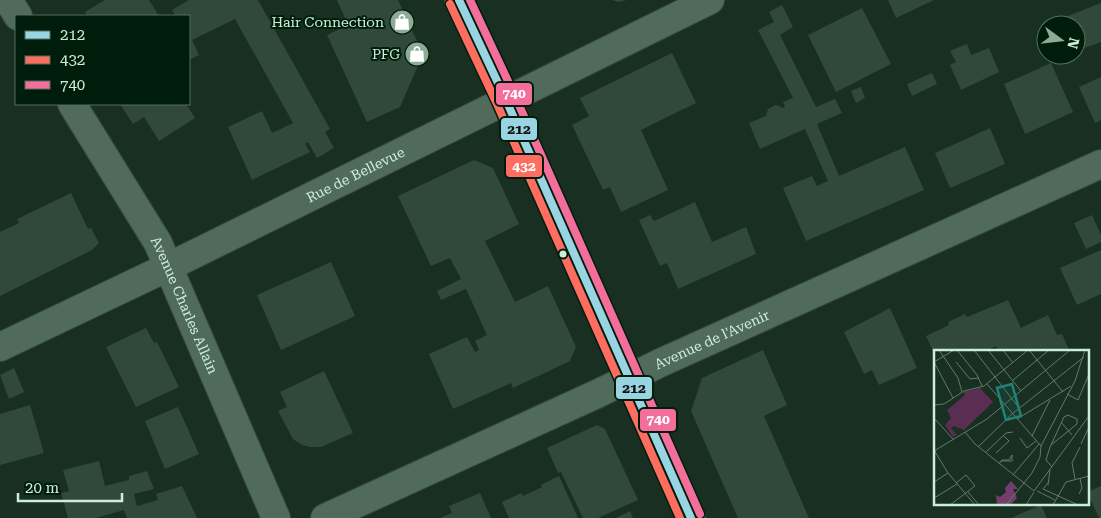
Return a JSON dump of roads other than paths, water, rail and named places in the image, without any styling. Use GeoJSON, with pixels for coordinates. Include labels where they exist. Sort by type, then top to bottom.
{"type":"FeatureCollection","features":[{"type":"Feature","properties":{"kind":"street"},"geometry":{"type":"LineString","coordinates":[[8,0],[17,15]]}},
{"type":"Feature","properties":{"kind":"street"},"geometry":{"type":"LineString","coordinates":[[459,0],[506,100],[607,332],[691,518]]}},
{"type":"Feature","properties":{"kind":"street","name":"Rue de Bellevue"},"geometry":{"type":"LineString","coordinates":[[0,347],[168,267],[710,0]]}},
{"type":"Feature","properties":{"kind":"street","name":"Avenue Charles Allain"},"geometry":{"type":"LineString","coordinates":[[73,105],[158,243],[276,518]]}},
{"type":"Feature","properties":{"kind":"street","name":"Avenue de l'Avenir"},"geometry":{"type":"LineString","coordinates":[[325,518],[669,359],[1101,164]]}},
{"type":"Feature","properties":{"kind":"place","name":"Hair Connection"},"geometry":{"type":"Point","coordinates":[402,22]}},
{"type":"Feature","properties":{"kind":"place","name":"PFG"},"geometry":{"type":"Point","coordinates":[417,54]}}]}
